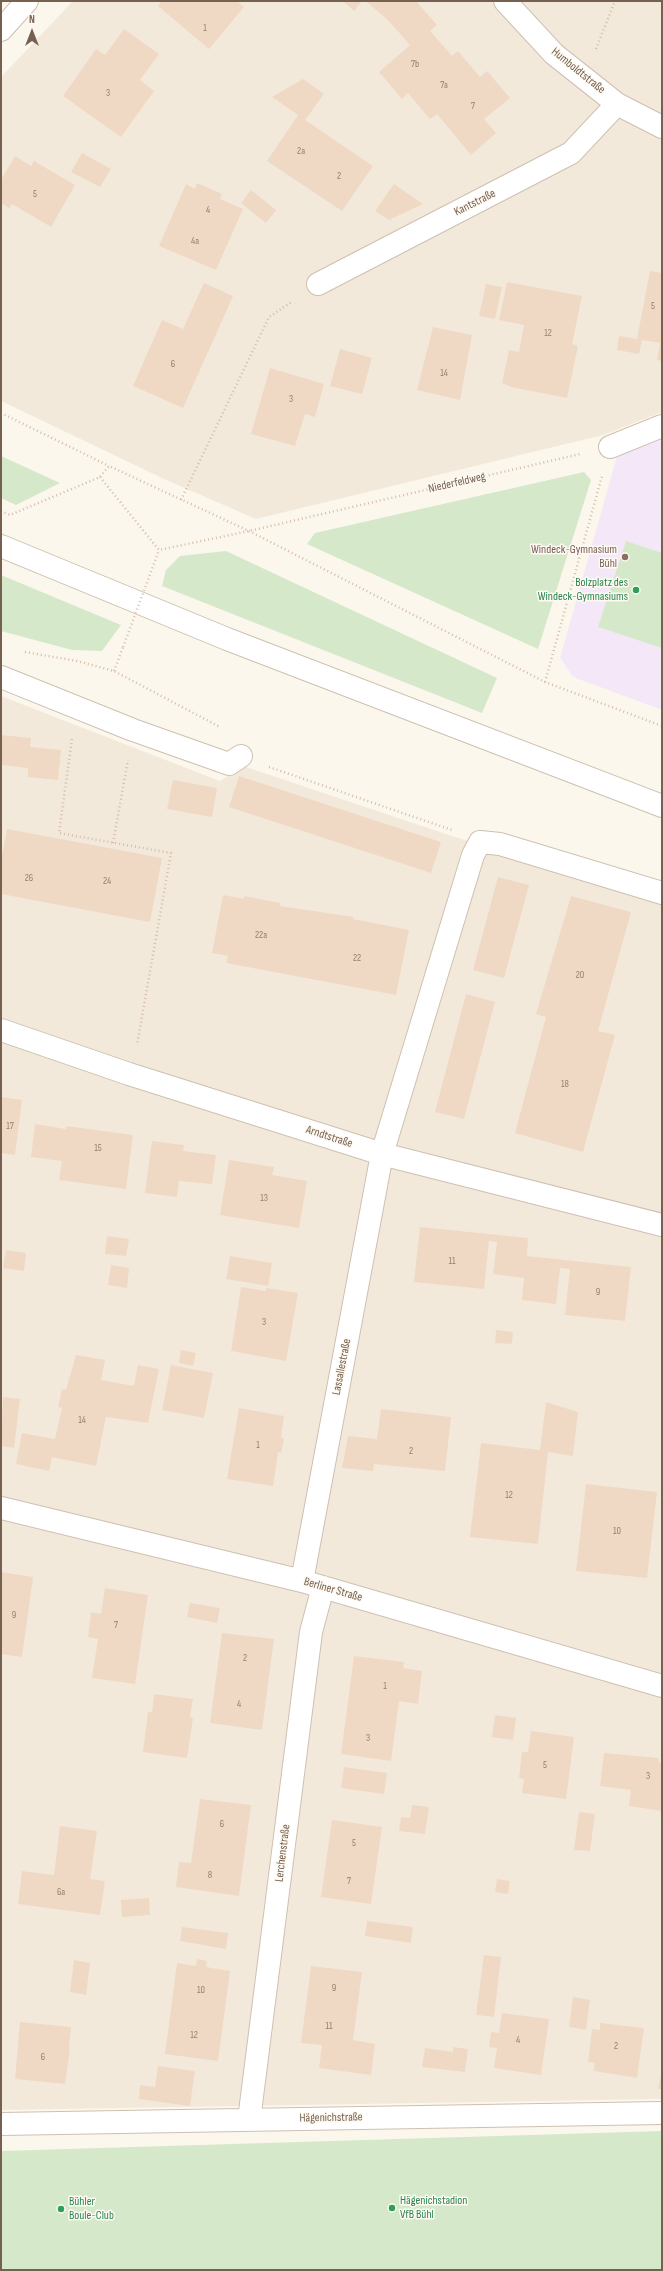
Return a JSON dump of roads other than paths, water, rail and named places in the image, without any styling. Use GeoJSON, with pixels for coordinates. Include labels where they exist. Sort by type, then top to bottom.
{"type":"FeatureCollection","features":[{"type":"Feature","properties":{"kind":"street"},"geometry":{"type":"LineString","coordinates":[[1,30],[27,1]]}},
{"type":"Feature","properties":{"kind":"street","name":"Humboldtstraße"},"geometry":{"type":"LineString","coordinates":[[505,1],[554,54],[617,104],[662,127]]}},
{"type":"Feature","properties":{"kind":"street","name":"Kantstraße"},"geometry":{"type":"LineString","coordinates":[[318,284],[571,153],[617,104]]}},
{"type":"Feature","properties":{"kind":"street"},"geometry":{"type":"LineString","coordinates":[[610,447],[662,426]]}},
{"type":"Feature","properties":{"kind":"street"},"geometry":{"type":"LineString","coordinates":[[1,546],[227,638],[662,806]]}},
{"type":"Feature","properties":{"kind":"street"},"geometry":{"type":"LineString","coordinates":[[1,677],[77,706],[133,730],[229,764],[241,756]]}},
{"type":"Feature","properties":{"kind":"street","name":"Lassallestraße"},"geometry":{"type":"LineString","coordinates":[[302,1581],[382,1154],[473,855],[480,842],[500,844],[662,893]]}},
{"type":"Feature","properties":{"kind":"street","name":"Arndtstraße"},"geometry":{"type":"LineString","coordinates":[[1,1030],[129,1074],[382,1154],[662,1225]]}},
{"type":"Feature","properties":{"kind":"street","name":"Berliner Straße"},"geometry":{"type":"LineString","coordinates":[[1,1508],[302,1581],[662,1686]]}},
{"type":"Feature","properties":{"kind":"street","name":"Lerchenstraße"},"geometry":{"type":"LineString","coordinates":[[249,2120],[311,1632],[323,1587]]}},
{"type":"Feature","properties":{"kind":"street","name":"Hägenichstraße"},"geometry":{"type":"LineString","coordinates":[[1,2124],[662,2113]]}},
{"type":"Feature","properties":{"kind":"place","name":"Windeck-Gymnasium Bühl"},"geometry":{"type":"Point","coordinates":[625,557]}},
{"type":"Feature","properties":{"kind":"place","name":"Bolzplatz des Windeck-Gymnasiums"},"geometry":{"type":"Point","coordinates":[636,590]}},
{"type":"Feature","properties":{"kind":"place","name":"Hägenichstadion VfB Bühl"},"geometry":{"type":"Point","coordinates":[392,2208]}},
{"type":"Feature","properties":{"kind":"place","name":"Bühler Boule-Club"},"geometry":{"type":"Point","coordinates":[61,2209]}}]}
